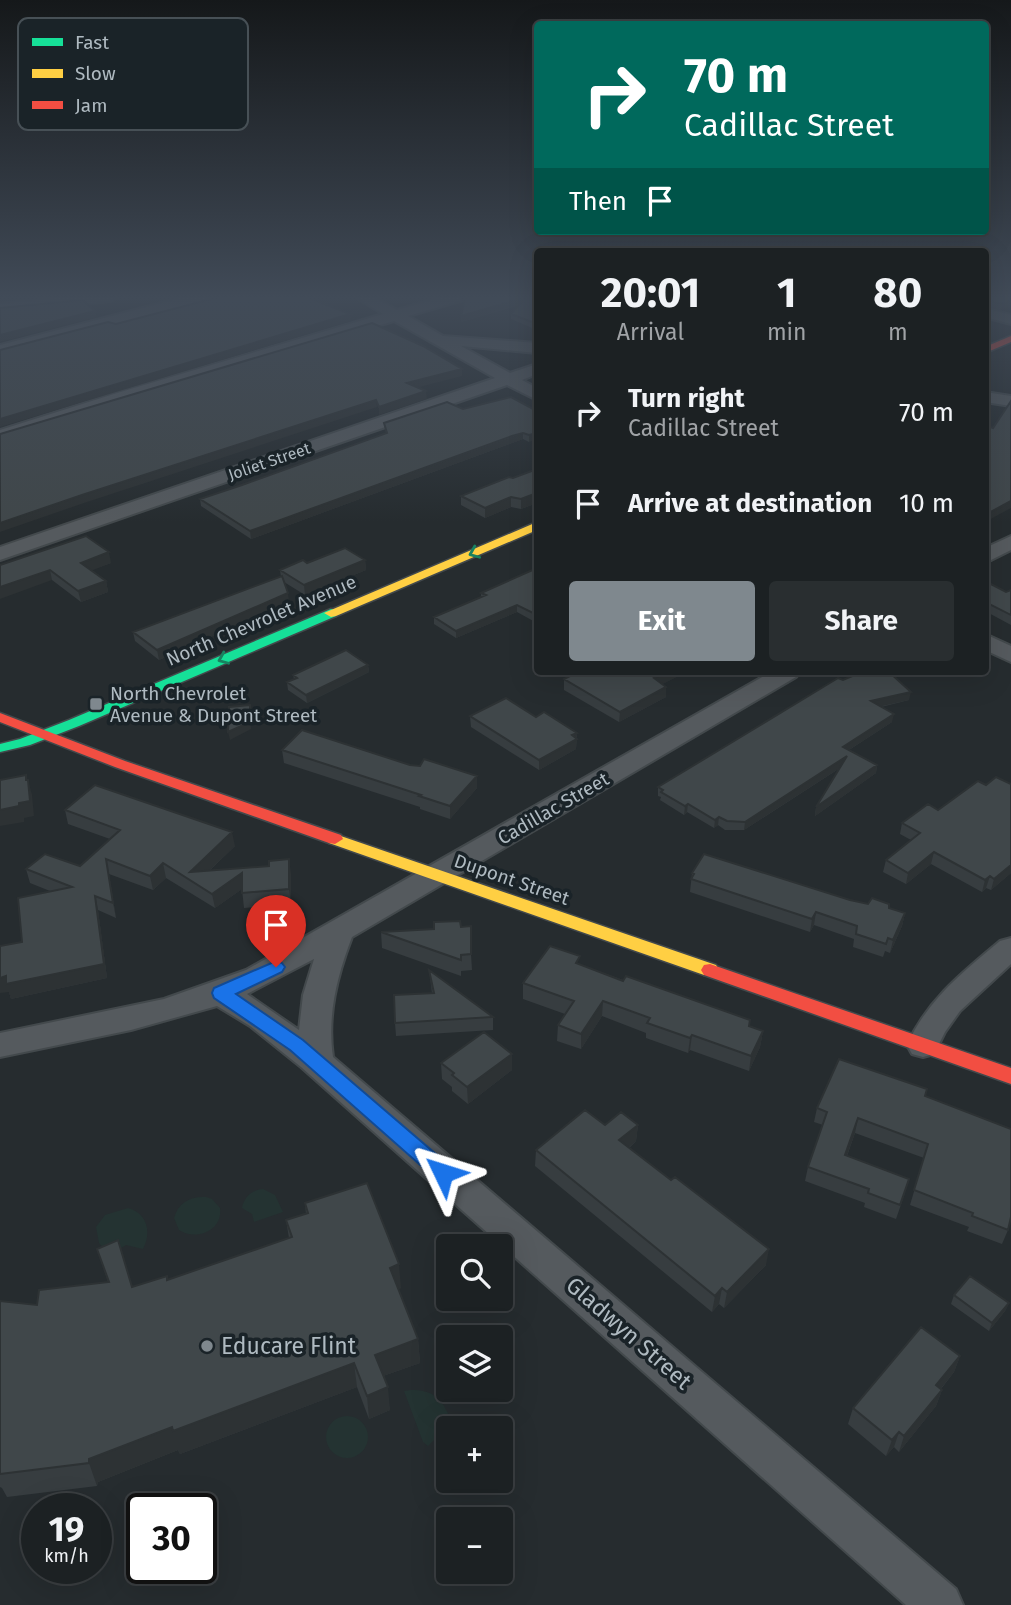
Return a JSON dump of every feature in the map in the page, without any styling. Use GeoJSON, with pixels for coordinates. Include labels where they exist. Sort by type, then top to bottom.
{"type":"FeatureCollection","features":[{"type":"Feature","properties":{"kind":"street"},"geometry":{"type":"LineString","coordinates":[[0,436],[205,372]]}},
{"type":"Feature","properties":{"kind":"street"},"geometry":{"type":"LineString","coordinates":[[496,372],[534,393]]}},
{"type":"Feature","properties":{"kind":"street","name":"Joliet Street"},"geometry":{"type":"LineString","coordinates":[[0,554],[529,372]]}},
{"type":"Feature","properties":{"kind":"street"},"geometry":{"type":"LineString","coordinates":[[989,398],[1011,401]]}},
{"type":"Feature","properties":{"kind":"street","name":"North Chevrolet Avenue"},"geometry":{"type":"LineString","coordinates":[[0,747],[46,735],[534,527]]}},
{"type":"Feature","properties":{"kind":"street"},"geometry":{"type":"LineString","coordinates":[[989,555],[1011,542]]}},
{"type":"Feature","properties":{"kind":"street"},"geometry":{"type":"LineString","coordinates":[[420,576],[441,588]]}},
{"type":"Feature","properties":{"kind":"street"},"geometry":{"type":"LineString","coordinates":[[989,643],[1011,655]]}},
{"type":"Feature","properties":{"kind":"street","name":"Cadillac Street"},"geometry":{"type":"LineString","coordinates":[[0,1045],[177,1006],[221,993],[257,978],[783,675]]}},
{"type":"Feature","properties":{"kind":"street","name":"Dupont Street"},"geometry":{"type":"LineString","coordinates":[[0,717],[76,747],[1011,1076]]}},
{"type":"Feature","properties":{"kind":"street"},"geometry":{"type":"LineString","coordinates":[[48,754],[97,738]]}},
{"type":"Feature","properties":{"kind":"street"},"geometry":{"type":"LineString","coordinates":[[317,1062],[314,1030],[317,1001],[325,968],[339,931]]}},
{"type":"Feature","properties":{"kind":"street"},"geometry":{"type":"LineString","coordinates":[[923,1045],[930,1027],[942,1009],[1011,948]]}},
{"type":"Feature","properties":{"kind":"street","name":"Gladwyn Street"},"geometry":{"type":"LineString","coordinates":[[221,993],[276,1029],[317,1062],[940,1605]]}},
{"type":"Feature","properties":{"kind":"shaded area"},"geometry":{"type":"Polygon","coordinates":[[[263,1189],[275,1195],[283,1212],[254,1222],[252,1214],[242,1208],[243,1204],[249,1195],[263,1189]]]}},
{"type":"Feature","properties":{"kind":"shaded area"},"geometry":{"type":"Polygon","coordinates":[[[190,1199],[212,1199],[220,1208],[220,1216],[213,1228],[200,1234],[179,1230],[174,1218],[178,1208],[190,1199]]]}},
{"type":"Feature","properties":{"kind":"shaded area"},"geometry":{"type":"Polygon","coordinates":[[[128,1208],[140,1214],[146,1224],[146,1243],[143,1249],[126,1245],[109,1255],[99,1243],[96,1227],[105,1215],[128,1208]]]}},
{"type":"Feature","properties":{"kind":"shaded area"},"geometry":{"type":"Polygon","coordinates":[[[404,1391],[430,1393],[436,1397],[436,1402],[443,1404],[449,1416],[436,1416],[436,1438],[428,1446],[423,1442],[404,1391]]]}},
{"type":"Feature","properties":{"kind":"shaded area"},"geometry":{"type":"Polygon","coordinates":[[[347,1416],[362,1422],[368,1437],[362,1452],[347,1458],[332,1452],[326,1437],[332,1422],[347,1416]]]}},
{"type":"Feature","properties":{"kind":"building"},"geometry":{"type":"Polygon","coordinates":[[[0,372],[157,372],[0,419],[0,372]]]}},
{"type":"Feature","properties":{"kind":"building"},"geometry":{"type":"Polygon","coordinates":[[[208,372],[451,372],[407,383],[426,391],[379,407],[376,400],[0,523],[0,434],[208,372]]]}},
{"type":"Feature","properties":{"kind":"building"},"geometry":{"type":"Polygon","coordinates":[[[511,397],[534,409],[534,434],[512,436],[250,531],[200,499],[387,433],[384,423],[447,402],[463,409],[511,397]]]}},
{"type":"Feature","properties":{"kind":"building"},"geometry":{"type":"Polygon","coordinates":[[[1011,401],[1011,501],[989,513],[989,426],[993,428],[1011,401]]]}},
{"type":"Feature","properties":{"kind":"building"},"geometry":{"type":"Polygon","coordinates":[[[534,470],[534,494],[521,499],[511,497],[485,508],[461,496],[509,477],[534,470]]]}},
{"type":"Feature","properties":{"kind":"building"},"geometry":{"type":"Polygon","coordinates":[[[86,536],[109,552],[81,563],[106,581],[78,591],[50,570],[0,587],[0,565],[86,536]]]}},
{"type":"Feature","properties":{"kind":"building"},"geometry":{"type":"Polygon","coordinates":[[[345,548],[365,560],[304,585],[280,570],[303,560],[307,563],[345,548]]]}},
{"type":"Feature","properties":{"kind":"building"},"geometry":{"type":"Polygon","coordinates":[[[534,569],[534,614],[517,605],[456,631],[434,617],[486,595],[481,593],[534,569]]]}},
{"type":"Feature","properties":{"kind":"building"},"geometry":{"type":"Polygon","coordinates":[[[282,576],[288,593],[157,650],[133,632],[282,576]]]}},
{"type":"Feature","properties":{"kind":"building"},"geometry":{"type":"Polygon","coordinates":[[[989,583],[1006,592],[1011,590],[1011,615],[989,604],[989,583]]]}},
{"type":"Feature","properties":{"kind":"building"},"geometry":{"type":"Polygon","coordinates":[[[346,650],[368,665],[306,695],[287,682],[297,678],[293,675],[346,650]]]}},
{"type":"Feature","properties":{"kind":"building"},"geometry":{"type":"Polygon","coordinates":[[[572,675],[660,675],[654,678],[666,687],[620,712],[564,679],[572,675]]]}},
{"type":"Feature","properties":{"kind":"building"},"geometry":{"type":"Polygon","coordinates":[[[855,675],[892,675],[911,692],[871,701],[894,714],[843,747],[877,765],[816,807],[847,756],[745,822],[727,821],[719,817],[715,820],[688,804],[685,806],[661,792],[663,790],[658,787],[838,678],[843,680],[855,675]]]}},
{"type":"Feature","properties":{"kind":"building"},"geometry":{"type":"Polygon","coordinates":[[[506,698],[536,717],[544,712],[577,733],[572,735],[577,739],[539,760],[470,716],[506,698]]]}},
{"type":"Feature","properties":{"kind":"building"},"geometry":{"type":"Polygon","coordinates":[[[250,705],[250,722],[228,732],[229,707],[250,705]]]}},
{"type":"Feature","properties":{"kind":"building"},"geometry":{"type":"Polygon","coordinates":[[[302,730],[410,765],[420,766],[424,759],[477,776],[450,806],[282,750],[302,730]]]}},
{"type":"Feature","properties":{"kind":"building"},"geometry":{"type":"Polygon","coordinates":[[[26,775],[30,801],[0,810],[0,780],[26,775]]]}},
{"type":"Feature","properties":{"kind":"building"},"geometry":{"type":"Polygon","coordinates":[[[996,777],[1011,784],[1011,865],[994,879],[990,876],[985,880],[934,852],[908,873],[886,860],[920,833],[902,823],[928,804],[938,810],[978,781],[986,785],[996,777]]]}},
{"type":"Feature","properties":{"kind":"building"},"geometry":{"type":"Polygon","coordinates":[[[95,785],[232,832],[190,872],[269,866],[269,861],[289,859],[289,889],[242,893],[242,873],[212,894],[163,863],[150,876],[106,859],[113,903],[95,896],[104,964],[6,984],[6,976],[0,978],[0,946],[22,942],[18,898],[72,887],[26,869],[45,854],[80,866],[120,830],[65,810],[95,785]]]}},
{"type":"Feature","properties":{"kind":"building"},"geometry":{"type":"Polygon","coordinates":[[[704,854],[850,900],[868,904],[872,898],[905,913],[893,940],[888,938],[886,944],[856,934],[857,926],[816,912],[812,919],[691,879],[704,854]]]}},
{"type":"Feature","properties":{"kind":"building"},"geometry":{"type":"Polygon","coordinates":[[[460,921],[461,927],[471,926],[471,954],[461,955],[461,960],[381,932],[434,929],[434,922],[460,921]]]}},
{"type":"Feature","properties":{"kind":"building"},"geometry":{"type":"Polygon","coordinates":[[[550,946],[580,956],[576,963],[623,981],[626,976],[750,1020],[749,1026],[763,1031],[751,1056],[692,1035],[690,1038],[647,1023],[650,1018],[603,1001],[581,1034],[558,1025],[574,1001],[523,983],[550,946]]]}},
{"type":"Feature","properties":{"kind":"building"},"geometry":{"type":"Polygon","coordinates":[[[429,970],[493,1017],[395,1023],[394,995],[434,993],[429,970]]]}},
{"type":"Feature","properties":{"kind":"building"},"geometry":{"type":"Polygon","coordinates":[[[484,1032],[512,1054],[467,1087],[441,1063],[484,1032]]]}},
{"type":"Feature","properties":{"kind":"building"},"geometry":{"type":"Polygon","coordinates":[[[839,1059],[927,1089],[925,1096],[1011,1129],[1011,1217],[1008,1230],[914,1190],[928,1144],[858,1118],[845,1155],[909,1179],[900,1205],[868,1193],[869,1189],[808,1167],[827,1112],[817,1108],[839,1059]]]}},
{"type":"Feature","properties":{"kind":"building"},"geometry":{"type":"Polygon","coordinates":[[[585,1110],[605,1125],[621,1112],[638,1125],[619,1140],[671,1180],[675,1177],[769,1249],[727,1292],[722,1288],[715,1296],[536,1150],[585,1110]]]}},
{"type":"Feature","properties":{"kind":"building","name":"Educare Flint"},"geometry":{"type":"Polygon","coordinates":[[[367,1183],[399,1264],[390,1268],[418,1339],[375,1355],[388,1387],[367,1396],[354,1363],[173,1431],[172,1427],[89,1459],[89,1463],[0,1474],[0,1301],[37,1305],[39,1290],[109,1282],[97,1249],[118,1240],[132,1287],[167,1276],[167,1280],[292,1237],[286,1220],[308,1213],[305,1203],[367,1183]]]}},
{"type":"Feature","properties":{"kind":"building"},"geometry":{"type":"Polygon","coordinates":[[[970,1276],[1009,1303],[992,1323],[954,1295],[970,1276]]]}},
{"type":"Feature","properties":{"kind":"building"},"geometry":{"type":"Polygon","coordinates":[[[921,1327],[960,1356],[936,1385],[942,1390],[904,1436],[899,1432],[892,1440],[853,1408],[921,1327]]]}},
{"type":"Feature","properties":{"kind":"traffic: fast"},"geometry":{"type":"LineString","coordinates":[[0,748],[25,742],[74,723],[331,613]]}},
{"type":"Feature","properties":{"kind":"traffic: slow"},"geometry":{"type":"LineString","coordinates":[[331,613],[534,527]]}},
{"type":"Feature","properties":{"kind":"traffic: slow"},"geometry":{"type":"LineString","coordinates":[[335,839],[710,970]]}},
{"type":"Feature","properties":{"kind":"traffic: jam"},"geometry":{"type":"LineString","coordinates":[[0,717],[120,764],[335,839]]}},
{"type":"Feature","properties":{"kind":"traffic: jam"},"geometry":{"type":"LineString","coordinates":[[710,970],[1011,1076]]}},
{"type":"Feature","properties":{"kind":"place","name":"North Chevrolet Avenue & Dupont Street"},"geometry":{"type":"Point","coordinates":[96,704]}},
{"type":"Feature","properties":{"kind":"place","name":"Educare Flint"},"geometry":{"type":"Point","coordinates":[207,1346]}},
{"type":"Feature","properties":{"kind":"route"},"geometry":{"type":"LineString","coordinates":[[276,967],[221,993],[296,1045],[443,1173]]}}]}
